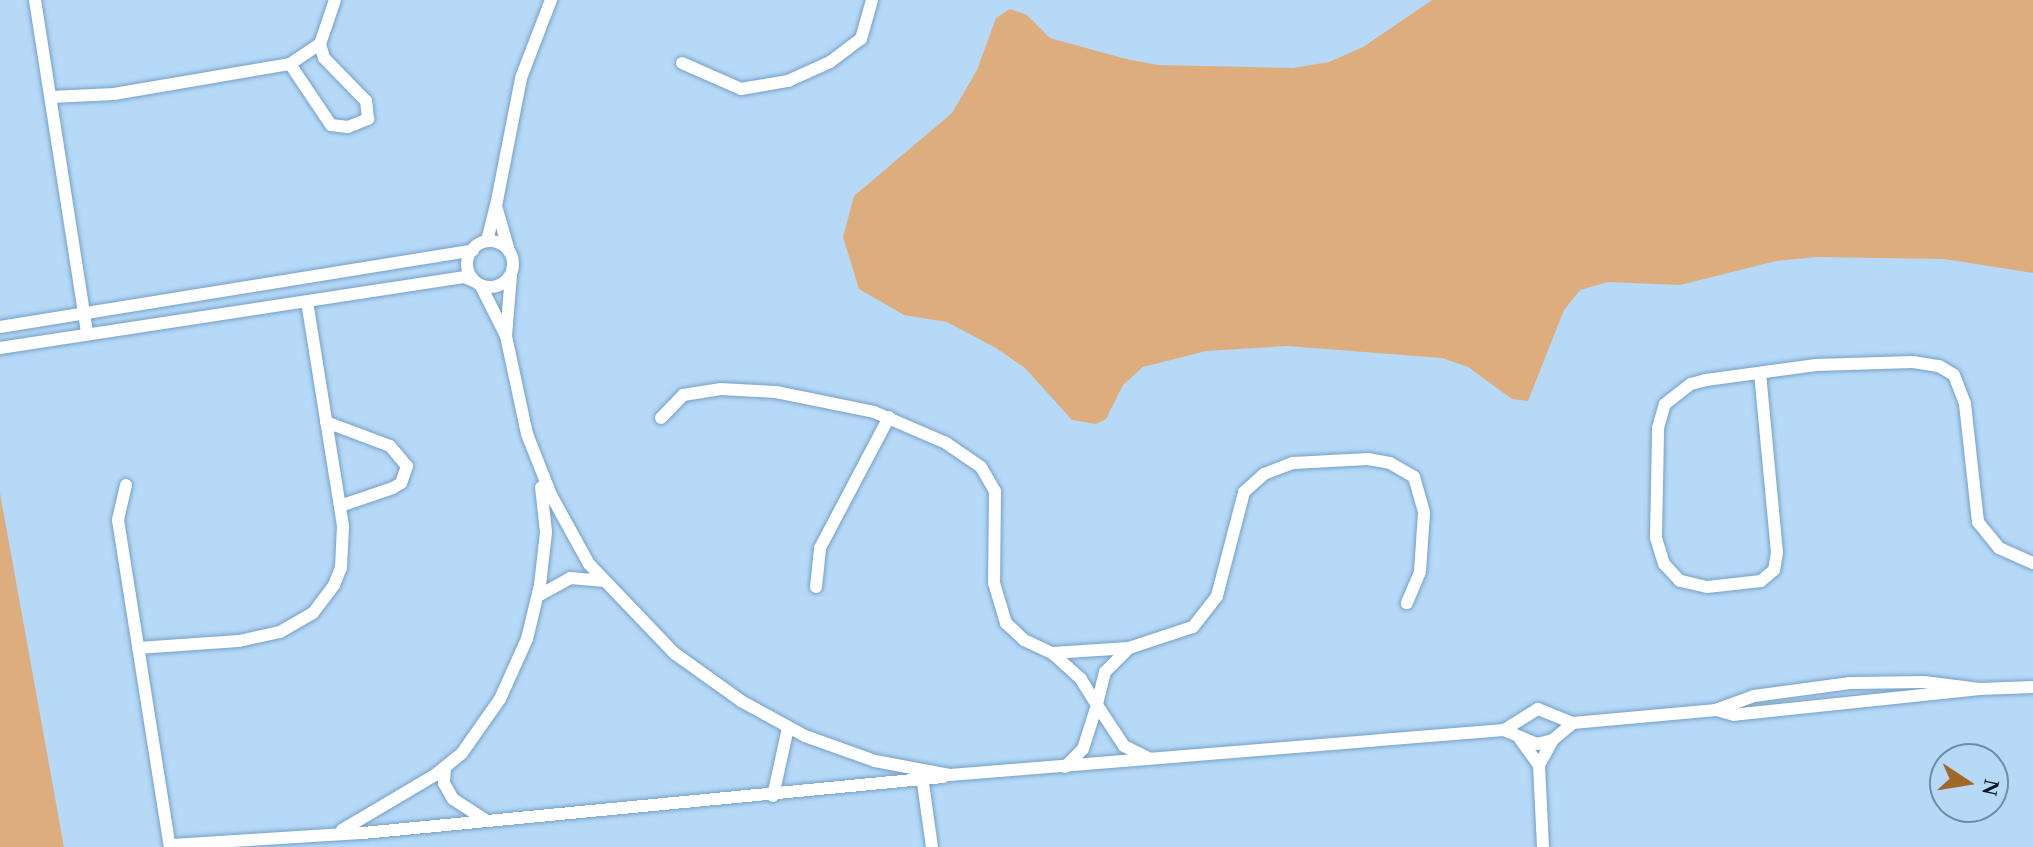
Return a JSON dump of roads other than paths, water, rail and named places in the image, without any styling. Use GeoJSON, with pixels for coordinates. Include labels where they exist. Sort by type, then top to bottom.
{"type":"FeatureCollection","features":[{"type":"Feature","properties":{"kind":"street"},"geometry":{"type":"LineString","coordinates":[[35,0],[87,332]]}},
{"type":"Feature","properties":{"kind":"street"},"geometry":{"type":"LineString","coordinates":[[290,64],[331,125],[348,127],[368,119],[366,101],[324,58],[320,44],[335,0]]}},
{"type":"Feature","properties":{"kind":"street"},"geometry":{"type":"LineString","coordinates":[[0,327],[473,250],[487,241],[521,78],[551,0]]}},
{"type":"Feature","properties":{"kind":"street"},"geometry":{"type":"LineString","coordinates":[[682,63],[741,89],[788,81],[861,39],[872,0]]}},
{"type":"Feature","properties":{"kind":"street"},"geometry":{"type":"LineString","coordinates":[[51,97],[114,94],[290,64],[320,44]]}},
{"type":"Feature","properties":{"kind":"street"},"geometry":{"type":"LineString","coordinates":[[496,206],[509,251],[511,275],[506,336]]}},
{"type":"Feature","properties":{"kind":"street"},"geometry":{"type":"LineString","coordinates":[[487,241],[509,251]]}},
{"type":"Feature","properties":{"kind":"street"},"geometry":{"type":"LineString","coordinates":[[332,834],[411,792],[445,767],[480,730],[500,699],[527,639],[538,596],[546,532],[536,460],[506,336],[467,262],[473,250]]}},
{"type":"Feature","properties":{"kind":"street"},"geometry":{"type":"LineString","coordinates":[[0,348],[87,332],[464,277],[495,287],[511,275]]}},
{"type":"Feature","properties":{"kind":"street"},"geometry":{"type":"LineString","coordinates":[[138,648],[239,641],[298,624],[324,600],[341,568],[340,506],[307,302]]}},
{"type":"Feature","properties":{"kind":"street"},"geometry":{"type":"LineString","coordinates":[[1760,373],[1776,563],[1770,577],[1761,581],[1693,586],[1671,574],[1658,552],[1661,414],[1673,394],[1691,384],[1760,373],[1913,362],[1948,371],[1965,404],[1978,522],[1999,548],[2033,563]]}},
{"type":"Feature","properties":{"kind":"street"},"geometry":{"type":"LineString","coordinates":[[661,418],[683,395],[720,389],[805,396],[889,417],[946,443],[989,477],[997,506],[994,567],[999,610],[1024,640],[1052,653],[1081,679],[1124,746],[1156,760]]}},
{"type":"Feature","properties":{"kind":"street"},"geometry":{"type":"LineString","coordinates":[[816,587],[820,548],[889,417]]}},
{"type":"Feature","properties":{"kind":"street"},"geometry":{"type":"LineString","coordinates":[[326,422],[390,446],[407,466],[401,483],[340,506]]}},
{"type":"Feature","properties":{"kind":"street"},"geometry":{"type":"LineString","coordinates":[[1052,653],[1129,648],[1183,633],[1201,619],[1217,596],[1244,492],[1264,474],[1293,463],[1368,459],[1390,463],[1414,477],[1424,513],[1420,572],[1407,603]]}},
{"type":"Feature","properties":{"kind":"street"},"geometry":{"type":"LineString","coordinates":[[536,460],[567,527],[602,581],[674,653],[788,728],[842,751],[922,776]]}},
{"type":"Feature","properties":{"kind":"street"},"geometry":{"type":"LineString","coordinates":[[126,485],[118,520],[170,846],[773,796],[922,776],[1156,760],[1504,730],[1538,709],[1573,723],[1716,710],[1754,696],[1850,683],[1924,682],[1980,689]]}},
{"type":"Feature","properties":{"kind":"street"},"geometry":{"type":"LineString","coordinates":[[538,596],[570,578],[602,581]]}},
{"type":"Feature","properties":{"kind":"street"},"geometry":{"type":"LineString","coordinates":[[1065,767],[1083,749],[1105,672],[1129,648]]}},
{"type":"Feature","properties":{"kind":"street"},"geometry":{"type":"LineString","coordinates":[[1716,710],[1734,715],[1980,689],[2033,687]]}},
{"type":"Feature","properties":{"kind":"street"},"geometry":{"type":"LineString","coordinates":[[1543,847],[1539,765],[1553,740],[1573,723]]}},
{"type":"Feature","properties":{"kind":"street"},"geometry":{"type":"LineString","coordinates":[[773,796],[788,728]]}},
{"type":"Feature","properties":{"kind":"street"},"geometry":{"type":"LineString","coordinates":[[1504,730],[1537,744],[1553,740]]}},
{"type":"Feature","properties":{"kind":"street"},"geometry":{"type":"LineString","coordinates":[[1520,739],[1539,765]]}},
{"type":"Feature","properties":{"kind":"street"},"geometry":{"type":"LineString","coordinates":[[445,767],[444,783],[453,799],[484,819]]}},
{"type":"Feature","properties":{"kind":"street"},"geometry":{"type":"LineString","coordinates":[[922,776],[932,847]]}}]}
